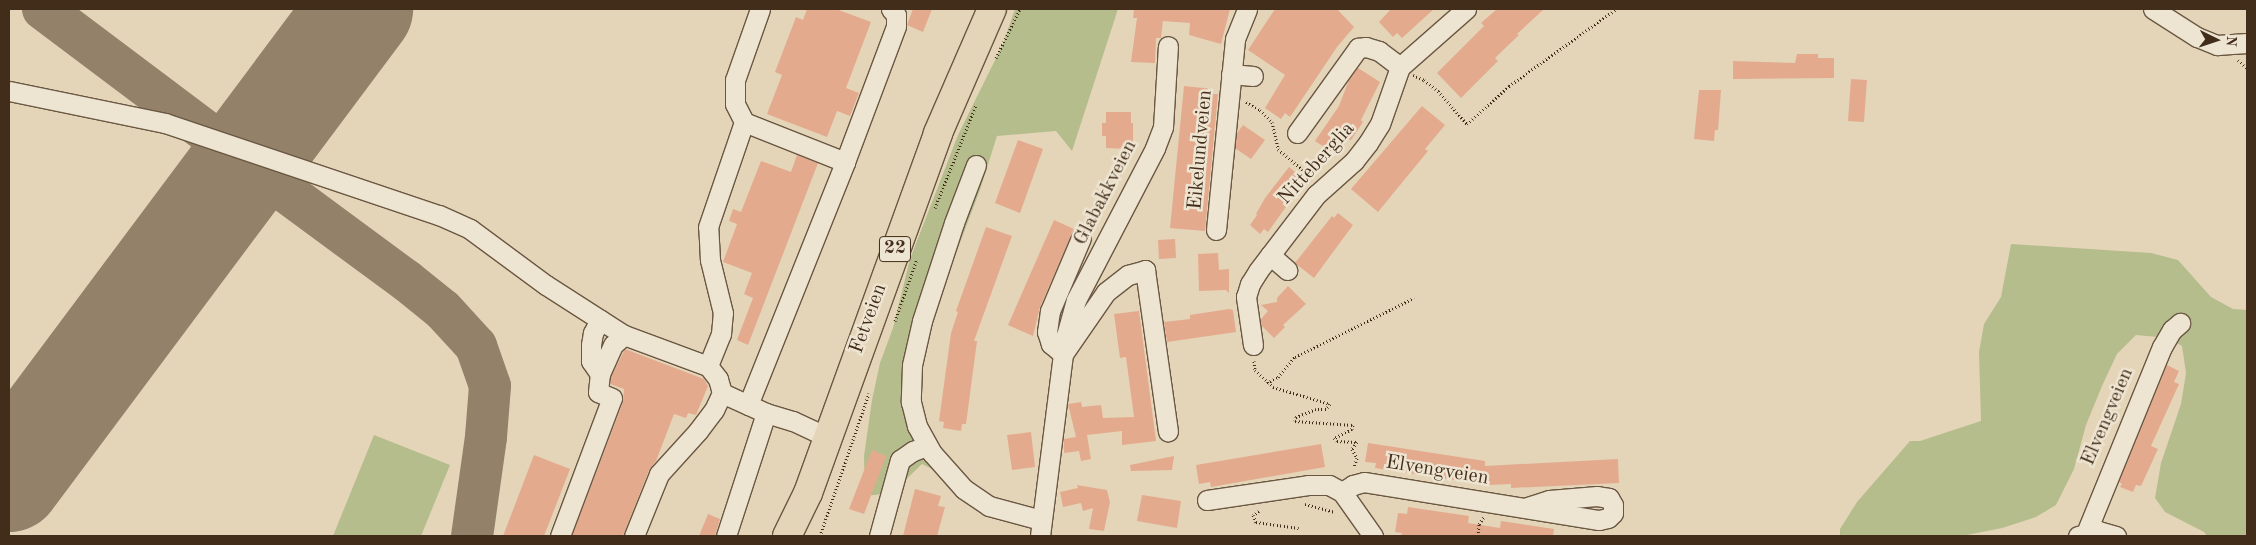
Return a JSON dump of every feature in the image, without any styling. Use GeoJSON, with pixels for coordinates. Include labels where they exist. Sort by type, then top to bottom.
{"type":"FeatureCollection","features":[{"type":"Feature","properties":{"kind":"highway","name":"Fetveien"},"geometry":{"type":"LineString","coordinates":[[788,536],[808,493],[938,133],[992,9]]}},
{"type":"Feature","properties":{"kind":"highway","name":"Fetveien"},"geometry":{"type":"LineString","coordinates":[[800,536],[808,493]]}},
{"type":"Feature","properties":{"kind":"street"},"geometry":{"type":"LineString","coordinates":[[708,366],[722,334],[723,314],[710,260],[708,227],[744,122],[736,104],[735,80],[760,9]]}},
{"type":"Feature","properties":{"kind":"street"},"geometry":{"type":"LineString","coordinates":[[748,405],[845,162],[896,26],[896,14],[891,9]]}},
{"type":"Feature","properties":{"kind":"street","name":"Eikelundveien"},"geometry":{"type":"LineString","coordinates":[[1216,230],[1235,39],[1247,9]]}},
{"type":"Feature","properties":{"kind":"street"},"geometry":{"type":"LineString","coordinates":[[1297,133],[1358,48],[1366,47],[1379,51],[1400,66],[1466,9]]}},
{"type":"Feature","properties":{"kind":"street"},"geometry":{"type":"LineString","coordinates":[[2153,9],[2197,37],[2217,44],[2247,43]]}},
{"type":"Feature","properties":{"kind":"street","name":"Glabakkveien"},"geometry":{"type":"LineString","coordinates":[[1041,528],[1064,339],[1076,300],[1155,148],[1163,127],[1168,46]]}},
{"type":"Feature","properties":{"kind":"street","name":"Nitteberglia"},"geometry":{"type":"LineString","coordinates":[[1253,345],[1246,297],[1250,284],[1316,195],[1354,161],[1368,143],[1380,124],[1400,66]]}},
{"type":"Feature","properties":{"kind":"street","name":"Eikelundveien"},"geometry":{"type":"LineString","coordinates":[[1231,74],[1253,76]]}},
{"type":"Feature","properties":{"kind":"street"},"geometry":{"type":"LineString","coordinates":[[9,91],[165,123],[439,215],[470,229],[546,285],[624,335],[708,366],[718,379],[722,393],[708,417],[659,474],[634,536]]}},
{"type":"Feature","properties":{"kind":"street"},"geometry":{"type":"LineString","coordinates":[[744,122],[845,162]]}},
{"type":"Feature","properties":{"kind":"street"},"geometry":{"type":"LineString","coordinates":[[976,164],[934,283],[914,357],[911,402],[917,426],[927,446],[946,471],[975,498],[1041,528]]}},
{"type":"Feature","properties":{"kind":"street","name":"Glabakkveien"},"geometry":{"type":"LineString","coordinates":[[1063,354],[1051,344],[1048,332],[1050,311],[1081,238]]}},
{"type":"Feature","properties":{"kind":"street"},"geometry":{"type":"LineString","coordinates":[[1270,255],[1287,270]]}},
{"type":"Feature","properties":{"kind":"street","name":"Glabakkveien"},"geometry":{"type":"LineString","coordinates":[[1063,354],[1106,292],[1128,275],[1146,270],[1168,431]]}},
{"type":"Feature","properties":{"kind":"street"},"geometry":{"type":"LineString","coordinates":[[600,320],[593,332],[591,345],[591,361],[600,374]]}},
{"type":"Feature","properties":{"kind":"street","name":"Elvengveien"},"geometry":{"type":"LineString","coordinates":[[2082,535],[2162,347],[2172,330],[2180,323]]}},
{"type":"Feature","properties":{"kind":"street"},"geometry":{"type":"LineString","coordinates":[[560,536],[612,398],[598,392],[600,374],[613,345],[624,335]]}},
{"type":"Feature","properties":{"kind":"street"},"geometry":{"type":"LineString","coordinates":[[722,393],[766,413],[793,421],[828,437]]}},
{"type":"Feature","properties":{"kind":"street"},"geometry":{"type":"LineString","coordinates":[[726,536],[742,495],[766,413]]}},
{"type":"Feature","properties":{"kind":"street"},"geometry":{"type":"LineString","coordinates":[[879,536],[900,460],[913,451],[927,446]]}},
{"type":"Feature","properties":{"kind":"street","name":"Elvengveien"},"geometry":{"type":"LineString","coordinates":[[1207,500],[1308,485],[1329,485],[1346,496],[1364,482],[1528,507]]}},
{"type":"Feature","properties":{"kind":"street"},"geometry":{"type":"LineString","coordinates":[[1346,496],[1373,536]]}},
{"type":"Feature","properties":{"kind":"street","name":"Elvengveien"},"geometry":{"type":"LineString","coordinates":[[2082,535],[2098,531],[2116,536]]}},
{"type":"Feature","properties":{"kind":"path"},"geometry":{"type":"LineString","coordinates":[[992,67],[1020,9]]}},
{"type":"Feature","properties":{"kind":"path"},"geometry":{"type":"LineString","coordinates":[[1400,66],[1438,91],[1467,124],[1509,86],[1616,9]]}},
{"type":"Feature","properties":{"kind":"path"},"geometry":{"type":"LineString","coordinates":[[934,211],[976,102]]}},
{"type":"Feature","properties":{"kind":"path"},"geometry":{"type":"LineString","coordinates":[[892,327],[919,254]]}},
{"type":"Feature","properties":{"kind":"path"},"geometry":{"type":"LineString","coordinates":[[1268,383],[1278,377],[1296,357],[1414,298]]}},
{"type":"Feature","properties":{"kind":"path"},"geometry":{"type":"LineString","coordinates":[[1253,345],[1255,370],[1268,383],[1298,396],[1330,404],[1326,409],[1302,414],[1296,417],[1295,421],[1352,425],[1352,429],[1334,438],[1340,442],[1357,442],[1352,449],[1357,458],[1346,496],[1337,512],[1316,506],[1298,504]]}},
{"type":"Feature","properties":{"kind":"path"},"geometry":{"type":"LineString","coordinates":[[820,536],[870,391]]}},
{"type":"Feature","properties":{"kind":"path"},"geometry":{"type":"LineString","coordinates":[[1264,510],[1254,514],[1256,522],[1299,528]]}},
{"type":"Feature","properties":{"kind":"green space"},"geometry":{"type":"Polygon","coordinates":[[[1015,9],[1118,9],[1072,151],[1056,131],[997,136],[980,190],[921,346],[916,440],[948,477],[922,464],[892,493],[865,496],[864,456],[872,400],[880,363],[893,328],[910,259],[958,135],[1003,44],[1015,9]]]}},
{"type":"Feature","properties":{"kind":"green space"},"geometry":{"type":"Polygon","coordinates":[[[2011,244],[2151,253],[2178,260],[2211,297],[2233,309],[2247,310],[2247,536],[2207,536],[2204,532],[2165,512],[2155,498],[2161,463],[2181,404],[2186,373],[2182,346],[2168,338],[2136,335],[2117,354],[2086,425],[2074,469],[2056,505],[2036,517],[2002,528],[1962,536],[1840,536],[1840,529],[1857,502],[1910,441],[1920,441],[1981,421],[1979,352],[1984,324],[2001,297],[2011,244]]]}},
{"type":"Feature","properties":{"kind":"green space"},"geometry":{"type":"Polygon","coordinates":[[[374,435],[450,465],[421,536],[333,536],[374,435]]]}},
{"type":"Feature","properties":{"kind":"building"},"geometry":{"type":"Polygon","coordinates":[[[807,9],[836,9],[871,22],[846,88],[859,93],[850,116],[837,111],[827,137],[767,114],[782,75],[775,72],[796,17],[803,20],[807,9]]]}},
{"type":"Feature","properties":{"kind":"building"},"geometry":{"type":"Polygon","coordinates":[[[913,9],[932,9],[923,32],[907,25],[913,9]]]}},
{"type":"Feature","properties":{"kind":"building"},"geometry":{"type":"Polygon","coordinates":[[[1134,9],[1230,9],[1221,44],[1189,35],[1190,23],[1163,21],[1161,38],[1156,38],[1155,63],[1131,62],[1137,18],[1133,18],[1134,9]]]}},
{"type":"Feature","properties":{"kind":"building"},"geometry":{"type":"Polygon","coordinates":[[[1275,9],[1337,9],[1354,27],[1337,47],[1290,117],[1285,113],[1281,119],[1265,108],[1285,75],[1248,50],[1275,9]]]}},
{"type":"Feature","properties":{"kind":"building"},"geometry":{"type":"Polygon","coordinates":[[[1391,9],[1434,9],[1402,38],[1397,33],[1393,37],[1379,22],[1391,9]]]}},
{"type":"Feature","properties":{"kind":"building"},"geometry":{"type":"Polygon","coordinates":[[[1497,9],[1544,9],[1517,34],[1519,35],[1495,58],[1498,61],[1461,98],[1437,73],[1484,26],[1481,23],[1497,9]]]}},
{"type":"Feature","properties":{"kind":"building"},"geometry":{"type":"Polygon","coordinates":[[[1797,54],[1818,54],[1818,58],[1834,58],[1834,78],[1733,79],[1733,61],[1795,63],[1797,54]]]}},
{"type":"Feature","properties":{"kind":"building"},"geometry":{"type":"Polygon","coordinates":[[[1358,68],[1380,82],[1361,120],[1363,122],[1351,140],[1348,139],[1340,151],[1334,147],[1332,152],[1315,141],[1339,106],[1349,80],[1358,68]]]}},
{"type":"Feature","properties":{"kind":"building"},"geometry":{"type":"Polygon","coordinates":[[[1851,79],[1867,80],[1864,122],[1848,121],[1851,79]]]}},
{"type":"Feature","properties":{"kind":"building"},"geometry":{"type":"Polygon","coordinates":[[[1184,86],[1213,89],[1213,94],[1218,94],[1205,231],[1170,228],[1184,86]]]}},
{"type":"Feature","properties":{"kind":"building"},"geometry":{"type":"Polygon","coordinates":[[[1699,90],[1721,90],[1718,130],[1715,130],[1714,141],[1694,139],[1699,90]]]}},
{"type":"Feature","properties":{"kind":"building"},"geometry":{"type":"Polygon","coordinates":[[[1422,106],[1445,125],[1425,149],[1428,151],[1378,212],[1351,189],[1422,106]]]}},
{"type":"Feature","properties":{"kind":"building"},"geometry":{"type":"Polygon","coordinates":[[[1106,112],[1131,112],[1133,147],[1131,149],[1106,148],[1106,136],[1102,136],[1102,123],[1106,123],[1106,112]]]}},
{"type":"Feature","properties":{"kind":"building"},"geometry":{"type":"Polygon","coordinates":[[[1243,125],[1265,140],[1251,159],[1235,148],[1237,133],[1243,125]]]}},
{"type":"Feature","properties":{"kind":"building"},"geometry":{"type":"Polygon","coordinates":[[[1018,140],[1043,149],[1020,213],[995,203],[1018,140]]]}},
{"type":"Feature","properties":{"kind":"building"},"geometry":{"type":"Polygon","coordinates":[[[797,155],[818,163],[748,345],[737,340],[753,298],[744,294],[752,273],[723,262],[737,224],[729,221],[733,209],[741,212],[761,161],[791,172],[797,155]]]}},
{"type":"Feature","properties":{"kind":"building"},"geometry":{"type":"Polygon","coordinates":[[[1289,167],[1305,180],[1268,232],[1264,229],[1260,234],[1250,225],[1265,198],[1289,167]]]}},
{"type":"Feature","properties":{"kind":"building"},"geometry":{"type":"Polygon","coordinates":[[[1338,213],[1353,225],[1314,278],[1295,263],[1332,216],[1334,218],[1338,213]]]}},
{"type":"Feature","properties":{"kind":"building"},"geometry":{"type":"Polygon","coordinates":[[[1054,220],[1074,229],[1040,307],[1033,336],[1008,325],[1054,220]]]}},
{"type":"Feature","properties":{"kind":"building"},"geometry":{"type":"Polygon","coordinates":[[[986,227],[1012,236],[974,341],[977,341],[966,424],[962,424],[961,431],[943,428],[944,422],[939,421],[951,333],[958,312],[956,311],[986,227]]]}},
{"type":"Feature","properties":{"kind":"building"},"geometry":{"type":"Polygon","coordinates":[[[1175,239],[1176,258],[1159,259],[1158,240],[1175,239]]]}},
{"type":"Feature","properties":{"kind":"building"},"geometry":{"type":"Polygon","coordinates":[[[1218,253],[1219,270],[1229,269],[1229,293],[1226,290],[1199,291],[1198,254],[1218,253]]]}},
{"type":"Feature","properties":{"kind":"building"},"geometry":{"type":"Polygon","coordinates":[[[1288,286],[1306,304],[1283,325],[1285,327],[1274,338],[1261,325],[1261,319],[1268,311],[1261,305],[1277,302],[1277,298],[1288,286]]]}},
{"type":"Feature","properties":{"kind":"building"},"geometry":{"type":"Polygon","coordinates":[[[1233,310],[1236,332],[1167,342],[1164,322],[1190,319],[1190,315],[1233,310]]]}},
{"type":"Feature","properties":{"kind":"building"},"geometry":{"type":"Polygon","coordinates":[[[1139,311],[1156,441],[1122,445],[1122,431],[1087,435],[1091,459],[1081,461],[1079,451],[1064,453],[1064,439],[1076,437],[1068,404],[1081,402],[1082,407],[1101,405],[1103,418],[1134,417],[1126,357],[1120,358],[1114,314],[1139,311]]]}},
{"type":"Feature","properties":{"kind":"building"},"geometry":{"type":"Polygon","coordinates":[[[625,349],[704,379],[708,386],[696,415],[688,413],[686,418],[674,414],[656,461],[649,470],[623,536],[572,536],[623,402],[624,389],[610,384],[611,377],[625,349]]]}},
{"type":"Feature","properties":{"kind":"building"},"geometry":{"type":"Polygon","coordinates":[[[2167,365],[2179,371],[2174,382],[2179,384],[2151,446],[2158,449],[2141,486],[2136,485],[2133,492],[2120,487],[2122,484],[2119,482],[2167,365]]]}},
{"type":"Feature","properties":{"kind":"building"},"geometry":{"type":"Polygon","coordinates":[[[1031,432],[1035,467],[1012,470],[1007,435],[1031,432]]]}},
{"type":"Feature","properties":{"kind":"building"},"geometry":{"type":"Polygon","coordinates":[[[1368,443],[1485,461],[1485,466],[1618,459],[1619,483],[1511,488],[1511,484],[1489,485],[1375,468],[1376,463],[1365,462],[1368,443]]]}},
{"type":"Feature","properties":{"kind":"building"},"geometry":{"type":"Polygon","coordinates":[[[1321,444],[1325,467],[1211,487],[1210,482],[1199,484],[1196,465],[1321,444]]]}},
{"type":"Feature","properties":{"kind":"building"},"geometry":{"type":"Polygon","coordinates":[[[872,450],[886,456],[864,514],[849,509],[872,450]]]}},
{"type":"Feature","properties":{"kind":"building"},"geometry":{"type":"Polygon","coordinates":[[[534,455],[570,469],[544,536],[503,536],[534,455]]]}},
{"type":"Feature","properties":{"kind":"building"},"geometry":{"type":"Polygon","coordinates":[[[1174,456],[1172,470],[1131,471],[1130,465],[1174,456]]]}},
{"type":"Feature","properties":{"kind":"building"},"geometry":{"type":"Polygon","coordinates":[[[1077,485],[1107,490],[1110,502],[1104,531],[1089,529],[1093,508],[1083,511],[1081,503],[1063,507],[1060,492],[1078,488],[1077,485]]]}},
{"type":"Feature","properties":{"kind":"building"},"geometry":{"type":"Polygon","coordinates":[[[915,489],[941,496],[938,506],[945,507],[937,536],[903,536],[915,489]]]}},
{"type":"Feature","properties":{"kind":"building"},"geometry":{"type":"Polygon","coordinates":[[[1142,495],[1181,501],[1177,528],[1137,521],[1142,495]]]}},
{"type":"Feature","properties":{"kind":"building"},"geometry":{"type":"Polygon","coordinates":[[[1408,507],[1469,516],[1468,523],[1500,528],[1501,521],[1554,529],[1553,536],[1401,535],[1402,533],[1395,532],[1398,513],[1407,514],[1408,507]]]}},
{"type":"Feature","properties":{"kind":"building"},"geometry":{"type":"Polygon","coordinates":[[[708,514],[720,519],[715,536],[699,536],[708,514]]]}},
{"type":"Feature","properties":{"kind":"taxiway"},"geometry":{"type":"LineString","coordinates":[[43,9],[220,142],[229,158],[230,182],[247,173],[263,175],[407,281],[443,310],[476,346],[490,386],[486,437],[472,536]]}},
{"type":"Feature","properties":{"kind":"runway"},"geometry":{"type":"LineString","coordinates":[[9,479],[360,9]]}}]}
